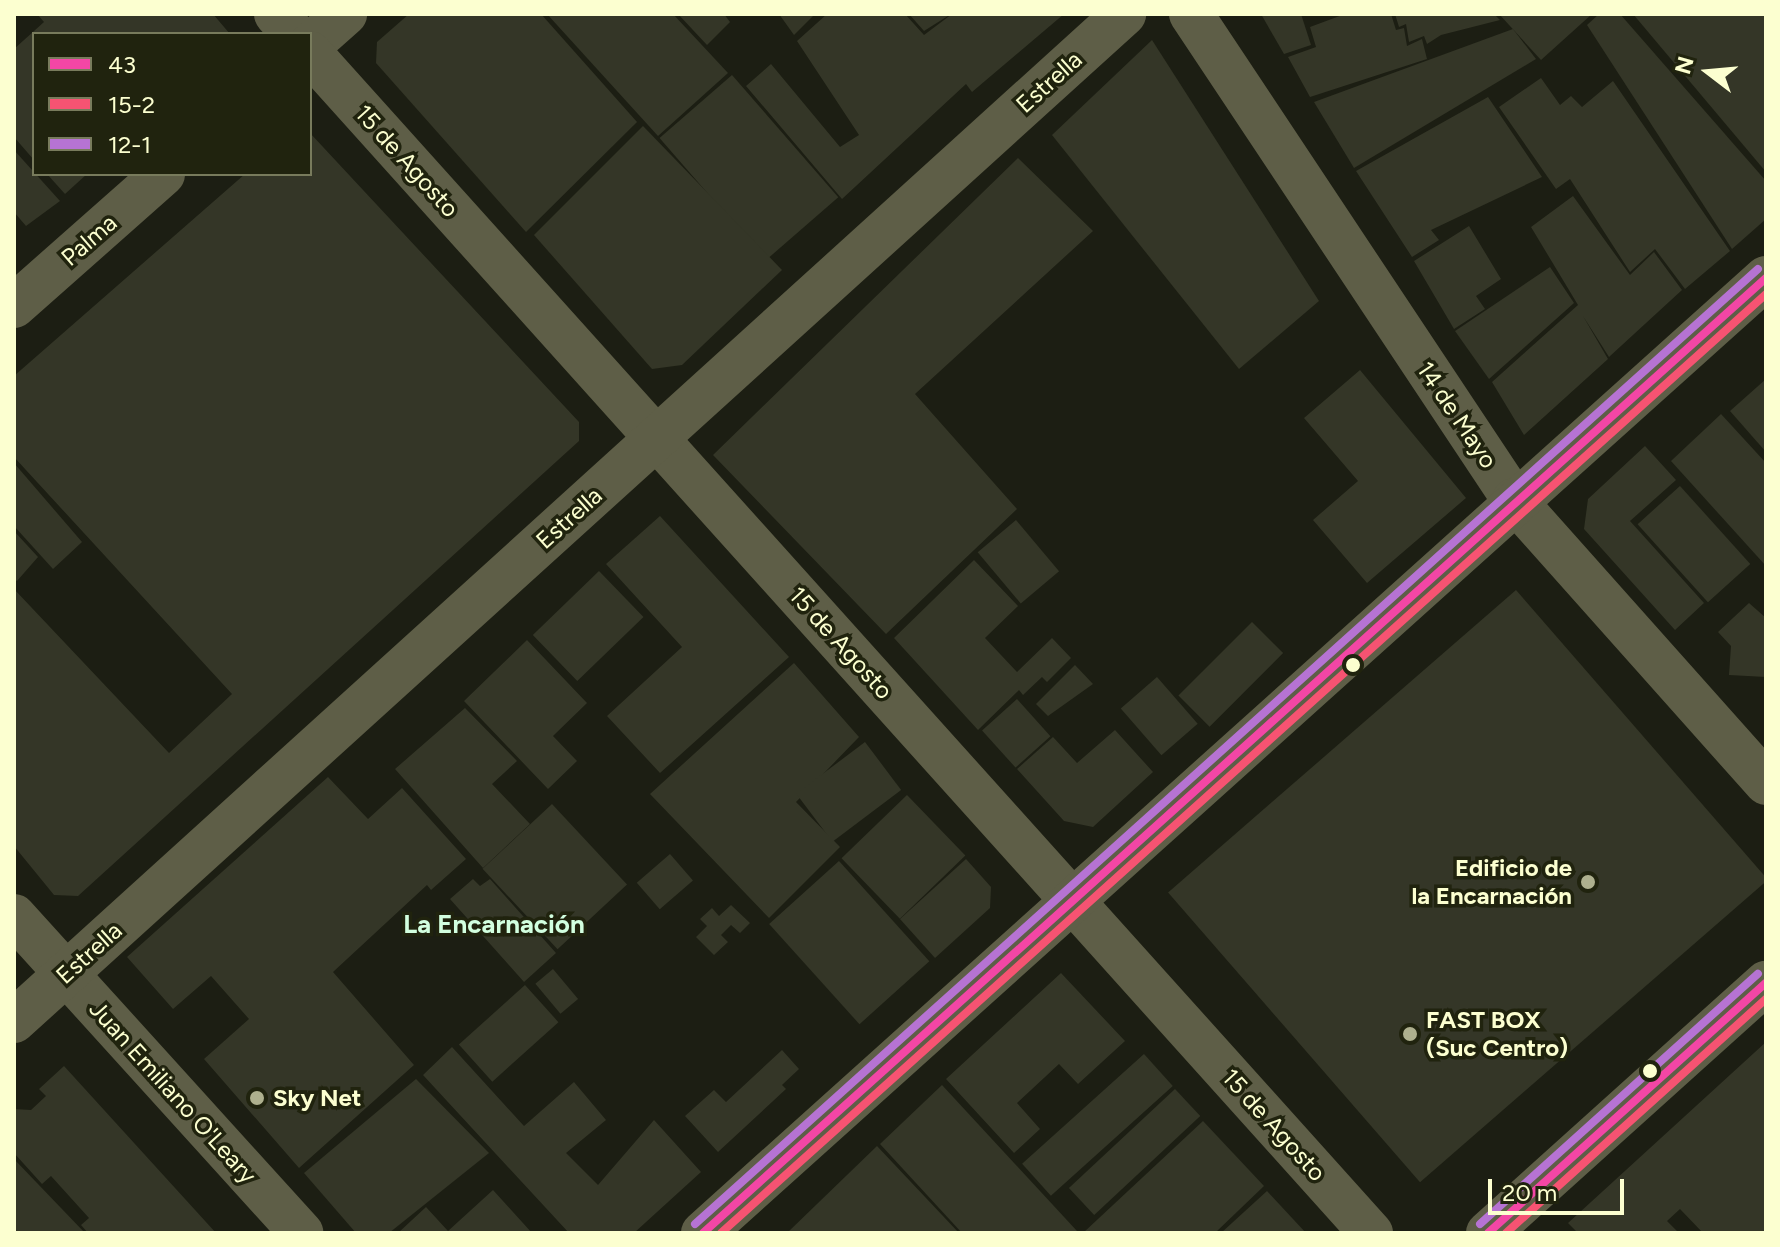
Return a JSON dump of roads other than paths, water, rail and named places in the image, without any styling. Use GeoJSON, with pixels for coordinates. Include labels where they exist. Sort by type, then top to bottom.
{"type":"FeatureCollection","features":[{"type":"Feature","properties":{"kind":"street"},"geometry":{"type":"LineString","coordinates":[[276,14],[292,32]]}},
{"type":"Feature","properties":{"kind":"street"},"geometry":{"type":"LineString","coordinates":[[312,43],[345,14]]}},
{"type":"Feature","properties":{"kind":"street","name":"Estrella"},"geometry":{"type":"LineString","coordinates":[[14,1021],[1124,14]]}},
{"type":"Feature","properties":{"kind":"street","name":"14 de Mayo"},"geometry":{"type":"LineString","coordinates":[[1191,14],[1514,500],[1766,783]]}},
{"type":"Feature","properties":{"kind":"street","name":"15 de Agosto"},"geometry":{"type":"LineString","coordinates":[[312,55],[1371,1233]]}},
{"type":"Feature","properties":{"kind":"street","name":"Palma"},"geometry":{"type":"LineString","coordinates":[[14,306],[161,176]]}},
{"type":"Feature","properties":{"kind":"street"},"geometry":{"type":"LineString","coordinates":[[703,1233],[1514,500],[1766,278]]}},
{"type":"Feature","properties":{"kind":"street","name":"Juan Emiliano O'Leary"},"geometry":{"type":"LineString","coordinates":[[14,916],[301,1233]]}},
{"type":"Feature","properties":{"kind":"street"},"geometry":{"type":"LineString","coordinates":[[1488,1233],[1766,983]]}},
{"type":"Feature","properties":{"kind":"place","name":"Edificio de la Encarnación"},"geometry":{"type":"Point","coordinates":[1588,882]}},
{"type":"Feature","properties":{"kind":"place","name":"FAST BOX (Suc Centro)"},"geometry":{"type":"Point","coordinates":[1410,1034]}},
{"type":"Feature","properties":{"kind":"place","name":"Sky Net"},"geometry":{"type":"Point","coordinates":[257,1098]}},
{"type":"Feature","properties":{"kind":"district","name":"La Encarnación"},"geometry":{"type":"Point","coordinates":[494,925]}}]}
